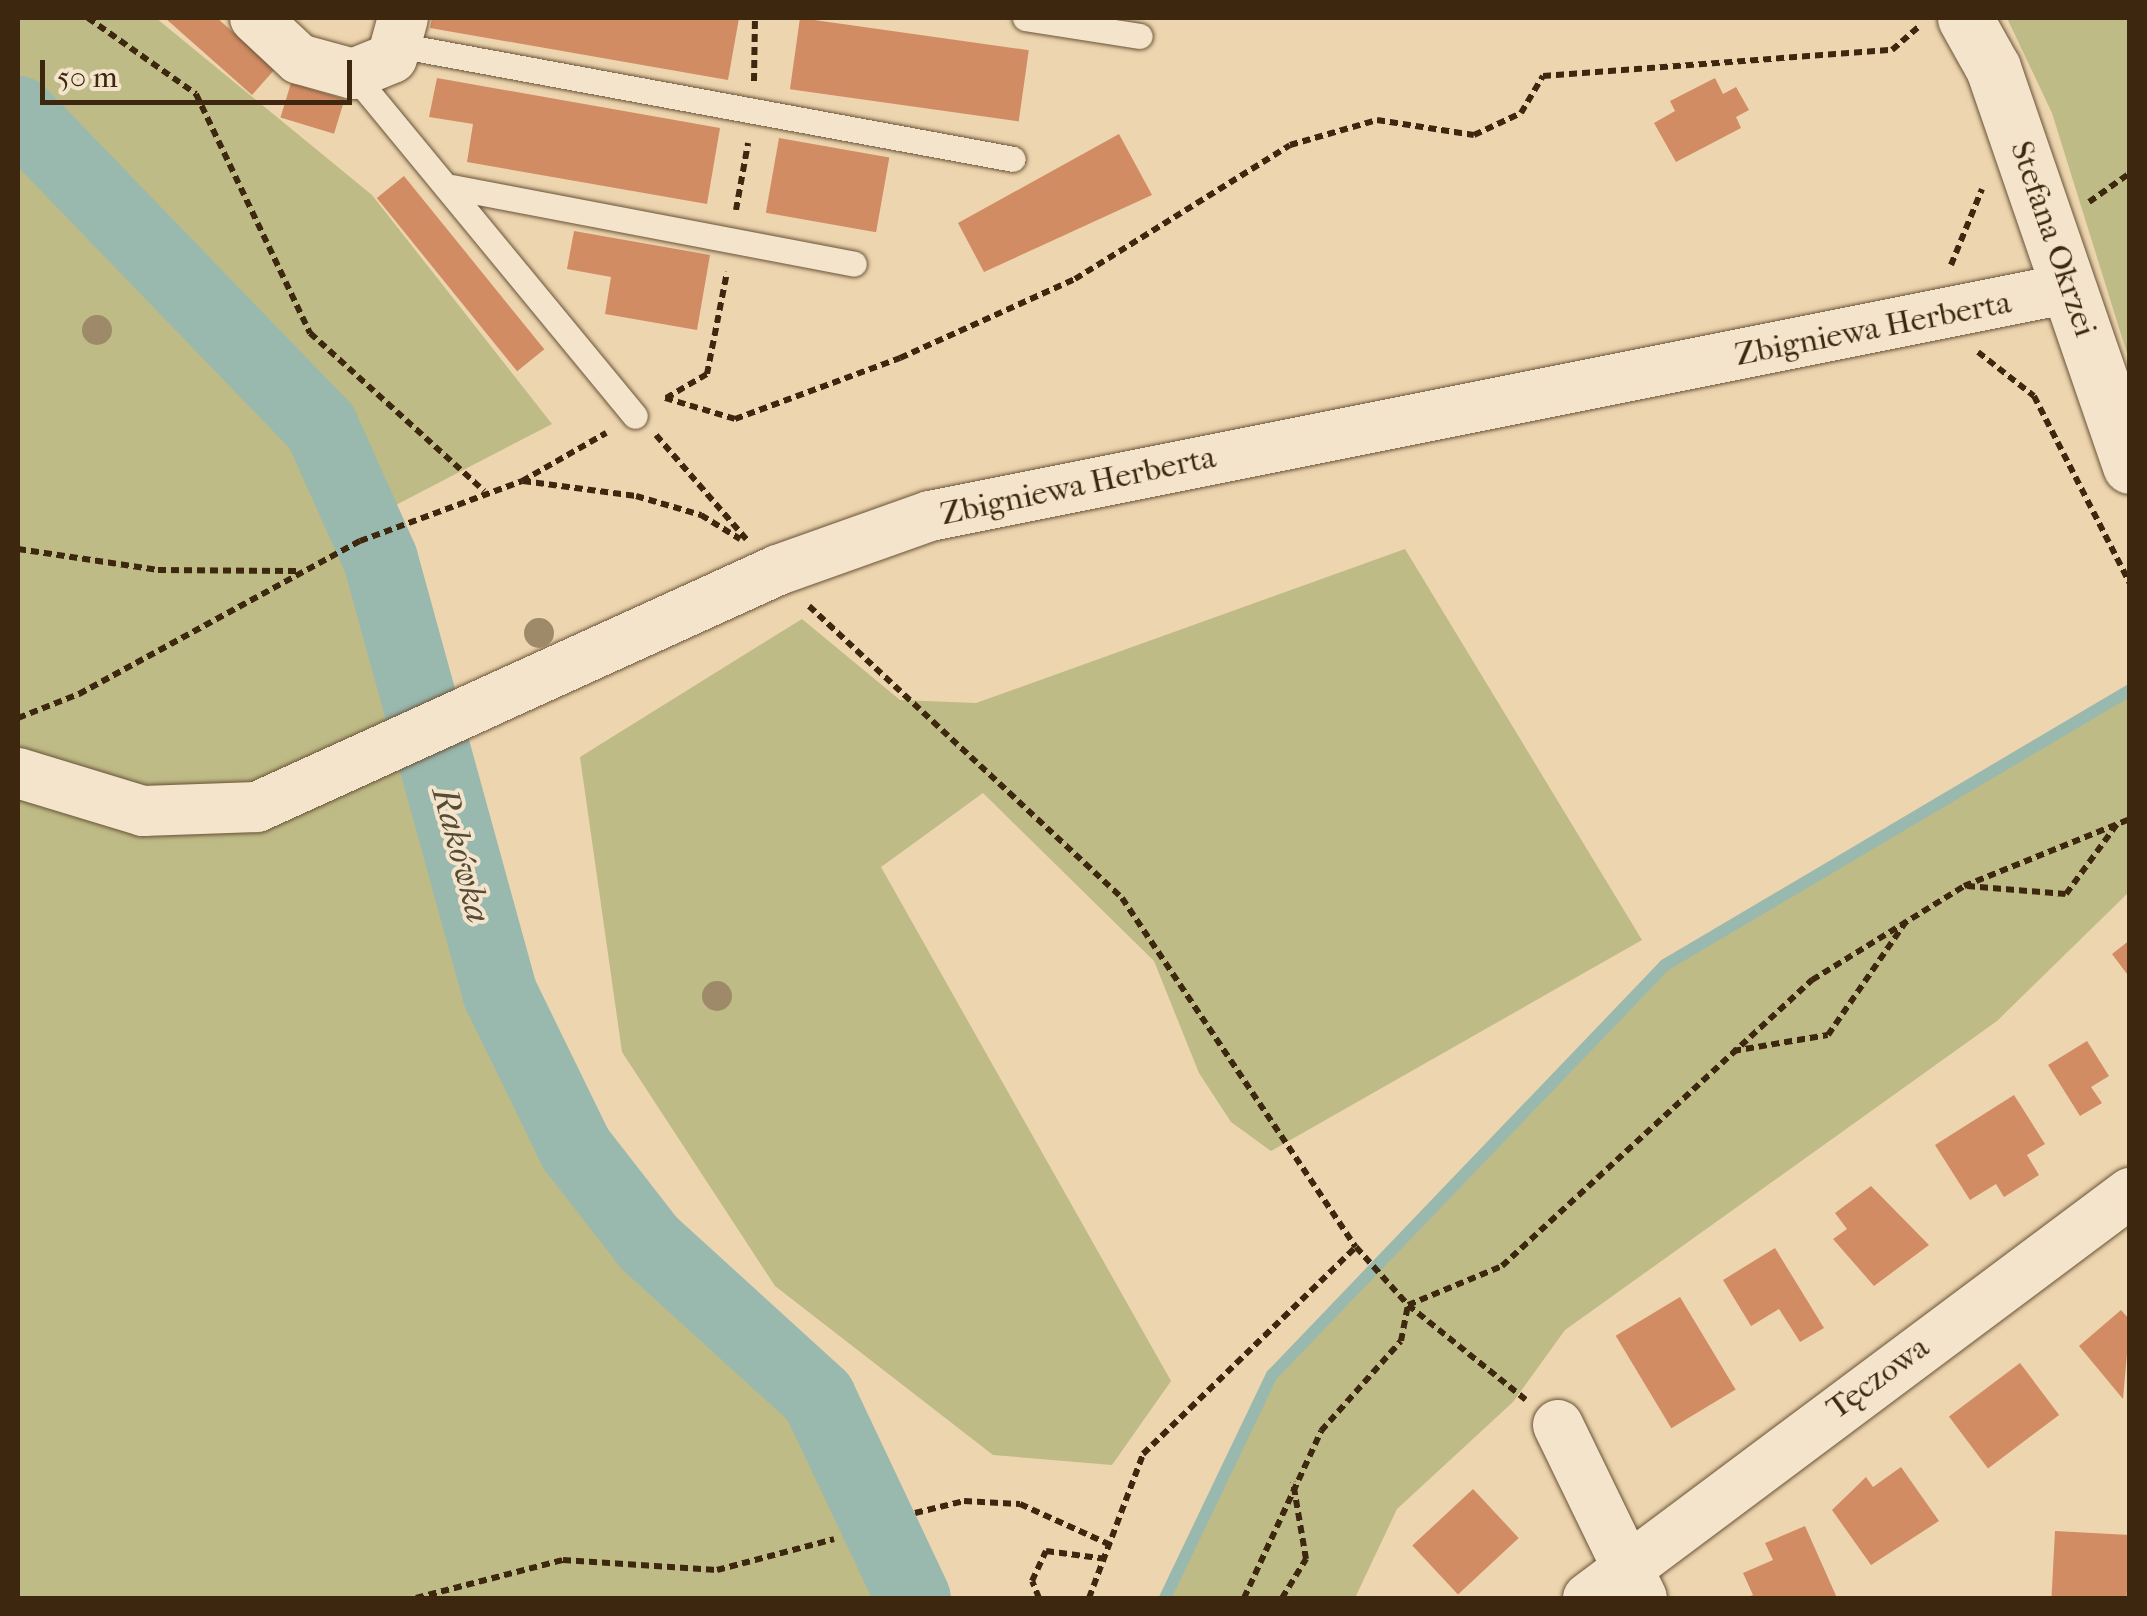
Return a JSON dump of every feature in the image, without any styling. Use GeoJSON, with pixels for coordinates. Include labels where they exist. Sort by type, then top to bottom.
{"type":"FeatureCollection","features":[{"type":"Feature","properties":{"kind":"street"},"geometry":{"type":"LineString","coordinates":[[255,18],[299,58],[353,74],[392,58],[400,31]]}},
{"type":"Feature","properties":{"kind":"street","name":"Stefana Okrzei"},"geometry":{"type":"LineString","coordinates":[[1964,18],[1993,68],[2130,466]]}},
{"type":"Feature","properties":{"kind":"street","name":"Zbigniewa Herberta"},"geometry":{"type":"LineString","coordinates":[[18,774],[104,804],[182,814],[275,802],[778,570],[1056,484],[2070,288]]}},
{"type":"Feature","properties":{"kind":"street","name":"Tęczowa"},"geometry":{"type":"LineString","coordinates":[[1588,1598],[1634,1581],[2130,1192]]}},
{"type":"Feature","properties":{"kind":"street"},"geometry":{"type":"LineString","coordinates":[[1558,1426],[1634,1581]]}},
{"type":"Feature","properties":{"kind":"lane"},"geometry":{"type":"LineString","coordinates":[[1025,18],[1140,36]]}},
{"type":"Feature","properties":{"kind":"lane"},"geometry":{"type":"LineString","coordinates":[[400,31],[753,112],[1013,159]]}},
{"type":"Feature","properties":{"kind":"lane"},"geometry":{"type":"LineString","coordinates":[[353,74],[452,187],[635,416]]}},
{"type":"Feature","properties":{"kind":"lane"},"geometry":{"type":"LineString","coordinates":[[452,187],[854,264]]}},
{"type":"Feature","properties":{"kind":"path"},"geometry":{"type":"LineString","coordinates":[[88,18],[196,94],[310,333],[484,490]]}},
{"type":"Feature","properties":{"kind":"path"},"geometry":{"type":"LineString","coordinates":[[522,481],[707,374],[753,112],[754,18]]}},
{"type":"Feature","properties":{"kind":"path"},"geometry":{"type":"LineString","coordinates":[[665,398],[736,419],[900,358],[1075,279],[1290,145],[1376,120],[1474,135],[1521,112],[1543,76],[1892,50],[1930,18]]}},
{"type":"Feature","properties":{"kind":"path"},"geometry":{"type":"LineString","coordinates":[[2080,209],[2130,172]]}},
{"type":"Feature","properties":{"kind":"path"},"geometry":{"type":"LineString","coordinates":[[18,718],[79,694],[298,571],[360,541],[484,490],[522,481],[581,484],[701,514],[754,548],[635,416]]}},
{"type":"Feature","properties":{"kind":"path"},"geometry":{"type":"LineString","coordinates":[[2106,525],[2130,584]]}},
{"type":"Feature","properties":{"kind":"path"},"geometry":{"type":"LineString","coordinates":[[18,549],[158,570],[298,571]]}},
{"type":"Feature","properties":{"kind":"path"},"geometry":{"type":"LineString","coordinates":[[778,570],[992,784],[1122,898],[1356,1247],[1408,1305],[1558,1426]]}},
{"type":"Feature","properties":{"kind":"path"},"geometry":{"type":"LineString","coordinates":[[1408,1305],[1502,1266],[1812,980],[1964,886],[2130,818]]}},
{"type":"Feature","properties":{"kind":"path"},"geometry":{"type":"LineString","coordinates":[[1964,886],[2066,894],[2118,823]]}},
{"type":"Feature","properties":{"kind":"path"},"geometry":{"type":"LineString","coordinates":[[1731,1052],[1828,1035],[1911,916]]}},
{"type":"Feature","properties":{"kind":"path"},"geometry":{"type":"LineString","coordinates":[[1089,1598],[1143,1454],[1356,1247]]}},
{"type":"Feature","properties":{"kind":"path"},"geometry":{"type":"LineString","coordinates":[[1244,1598],[1293,1482],[1321,1431],[1400,1341],[1408,1305]]}},
{"type":"Feature","properties":{"kind":"path"},"geometry":{"type":"LineString","coordinates":[[1282,1598],[1306,1559],[1293,1482]]}},
{"type":"Feature","properties":{"kind":"path"},"geometry":{"type":"LineString","coordinates":[[915,1513],[964,1500],[1020,1504],[1111,1545]]}},
{"type":"Feature","properties":{"kind":"path"},"geometry":{"type":"LineString","coordinates":[[416,1598],[563,1560],[717,1570],[834,1539]]}},
{"type":"Feature","properties":{"kind":"path"},"geometry":{"type":"LineString","coordinates":[[1039,1598],[1032,1582],[1046,1551],[1106,1559]]}},
{"type":"Feature","properties":{"kind":"shaded area"},"geometry":{"type":"Polygon","coordinates":[[[18,18],[156,18],[372,195],[552,424],[365,521],[500,994],[608,1195],[818,1397],[913,1598],[18,1598],[18,18]]]}},
{"type":"Feature","properties":{"kind":"shaded area"},"geometry":{"type":"Polygon","coordinates":[[[2007,18],[2129,18],[2129,360],[2052,113],[2007,18]]]}},
{"type":"Feature","properties":{"kind":"shaded area"},"geometry":{"type":"Polygon","coordinates":[[[1405,549],[1642,940],[1271,1151],[1231,1122],[1199,1073],[1154,961],[983,793],[881,867],[1171,1381],[1112,1465],[993,1455],[775,1286],[622,1052],[580,757],[802,619],[900,700],[976,703],[1405,549]]]}},
{"type":"Feature","properties":{"kind":"shaded area"},"geometry":{"type":"Polygon","coordinates":[[[2129,690],[2129,892],[1997,1021],[1565,1330],[1513,1402],[1397,1509],[1355,1598],[1165,1598],[1272,1375],[1665,965],[2129,690]]]}},
{"type":"Feature","properties":{"kind":"building"},"geometry":{"type":"Polygon","coordinates":[[[165,18],[217,18],[275,69],[252,95],[165,18]]]}},
{"type":"Feature","properties":{"kind":"building"},"geometry":{"type":"Polygon","coordinates":[[[432,18],[739,18],[728,80],[430,28],[432,18]]]}},
{"type":"Feature","properties":{"kind":"building"},"geometry":{"type":"Polygon","coordinates":[[[800,18],[1029,50],[1019,121],[790,89],[800,18]]]}},
{"type":"Feature","properties":{"kind":"building"},"geometry":{"type":"Polygon","coordinates":[[[437,78],[720,128],[707,204],[467,162],[473,124],[429,117],[437,78]]]}},
{"type":"Feature","properties":{"kind":"building"},"geometry":{"type":"Polygon","coordinates":[[[1715,78],[1723,94],[1736,87],[1749,110],[1736,117],[1741,128],[1676,162],[1654,123],[1675,111],[1670,101],[1715,78]]]}},
{"type":"Feature","properties":{"kind":"building"},"geometry":{"type":"Polygon","coordinates":[[[291,83],[345,99],[334,134],[280,117],[291,83]]]}},
{"type":"Feature","properties":{"kind":"building"},"geometry":{"type":"Polygon","coordinates":[[[1119,134],[1152,195],[984,272],[958,223],[1119,134]]]}},
{"type":"Feature","properties":{"kind":"building"},"geometry":{"type":"Polygon","coordinates":[[[779,138],[889,157],[876,232],[766,213],[779,138]]]}},
{"type":"Feature","properties":{"kind":"building"},"geometry":{"type":"Polygon","coordinates":[[[404,176],[544,349],[517,371],[377,198],[404,176]]]}},
{"type":"Feature","properties":{"kind":"building"},"geometry":{"type":"Polygon","coordinates":[[[574,231],[710,255],[697,330],[605,314],[611,277],[567,269],[574,231]]]}},
{"type":"Feature","properties":{"kind":"building"},"geometry":{"type":"Polygon","coordinates":[[[2130,940],[2130,978],[2112,954],[2130,940]]]}},
{"type":"Feature","properties":{"kind":"building"},"geometry":{"type":"Polygon","coordinates":[[[2087,1041],[2109,1076],[2091,1087],[2102,1103],[2080,1116],[2048,1065],[2087,1041]]]}},
{"type":"Feature","properties":{"kind":"building"},"geometry":{"type":"Polygon","coordinates":[[[2014,1095],[2045,1144],[2027,1155],[2039,1175],[2004,1197],[1996,1184],[1970,1200],[1935,1145],[2014,1095]]]}},
{"type":"Feature","properties":{"kind":"building"},"geometry":{"type":"Polygon","coordinates":[[[1871,1186],[1929,1245],[1874,1286],[1833,1239],[1847,1229],[1835,1213],[1871,1186]]]}},
{"type":"Feature","properties":{"kind":"building"},"geometry":{"type":"Polygon","coordinates":[[[1775,1248],[1824,1328],[1800,1342],[1779,1309],[1751,1326],[1723,1280],[1775,1248]]]}},
{"type":"Feature","properties":{"kind":"building"},"geometry":{"type":"Polygon","coordinates":[[[1680,1297],[1736,1390],[1671,1428],[1616,1336],[1680,1297]]]}},
{"type":"Feature","properties":{"kind":"building"},"geometry":{"type":"Polygon","coordinates":[[[2121,1310],[2130,1320],[2123,1399],[2079,1346],[2121,1310]]]}},
{"type":"Feature","properties":{"kind":"building"},"geometry":{"type":"Polygon","coordinates":[[[2020,1363],[2059,1415],[1988,1468],[1949,1417],[2020,1363]]]}},
{"type":"Feature","properties":{"kind":"building"},"geometry":{"type":"Polygon","coordinates":[[[1901,1467],[1939,1521],[1871,1565],[1832,1510],[1866,1477],[1873,1487],[1901,1467]]]}},
{"type":"Feature","properties":{"kind":"building"},"geometry":{"type":"Polygon","coordinates":[[[1473,1489],[1519,1538],[1458,1595],[1412,1546],[1473,1489]]]}},
{"type":"Feature","properties":{"kind":"building"},"geometry":{"type":"Polygon","coordinates":[[[1805,1526],[1837,1598],[1745,1598],[1753,1595],[1743,1573],[1773,1560],[1765,1543],[1805,1526]]]}},
{"type":"Feature","properties":{"kind":"building"},"geometry":{"type":"Polygon","coordinates":[[[2055,1531],[2130,1535],[2127,1598],[2051,1598],[2055,1531]]]}},
{"type":"Feature","properties":{"kind":"waterway","name":"Rakówka"},"geometry":{"type":"LineString","coordinates":[[18,113],[321,427],[380,559],[500,994],[575,1148],[649,1243],[818,1397],[913,1598]]}},
{"type":"Feature","properties":{"kind":"waterway"},"geometry":{"type":"LineString","coordinates":[[1165,1598],[1272,1375],[1665,965],[2130,690]]}}]}
